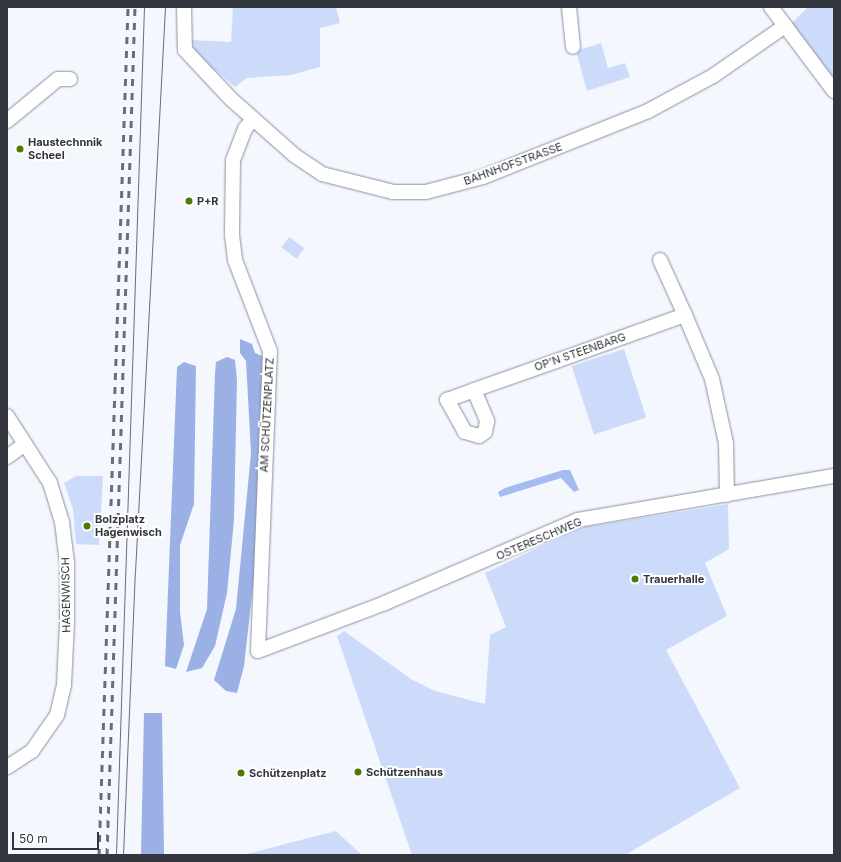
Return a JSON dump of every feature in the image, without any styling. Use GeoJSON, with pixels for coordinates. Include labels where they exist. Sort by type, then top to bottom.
{"type":"FeatureCollection","features":[{"type":"Feature","properties":{"kind":"street","name":"BAHNHOFSTRASSE"},"geometry":{"type":"LineString","coordinates":[[184,7],[184,50],[253,119],[294,155],[322,174],[393,192],[431,190],[490,175],[648,111],[714,76],[785,26]]}},
{"type":"Feature","properties":{"kind":"street"},"geometry":{"type":"LineString","coordinates":[[569,7],[573,47]]}},
{"type":"Feature","properties":{"kind":"street"},"geometry":{"type":"LineString","coordinates":[[771,7],[834,91]]}},
{"type":"Feature","properties":{"kind":"street"},"geometry":{"type":"LineString","coordinates":[[7,121],[58,79],[70,79]]}},
{"type":"Feature","properties":{"kind":"street","name":"AM SCHÜTZENPLATZ"},"geometry":{"type":"LineString","coordinates":[[253,119],[245,129],[233,160],[232,235],[235,260],[270,351],[258,651]]}},
{"type":"Feature","properties":{"kind":"street"},"geometry":{"type":"LineString","coordinates":[[660,260],[712,379],[726,443],[727,495]]}},
{"type":"Feature","properties":{"kind":"street","name":"OP'N STEENBARG"},"geometry":{"type":"LineString","coordinates":[[474,390],[685,315]]}},
{"type":"Feature","properties":{"kind":"street","name":"HAGENWISCH"},"geometry":{"type":"LineString","coordinates":[[7,416],[50,483],[62,522],[66,563],[66,654],[64,685],[57,715],[32,751],[7,767]]}},
{"type":"Feature","properties":{"kind":"street"},"geometry":{"type":"LineString","coordinates":[[7,457],[25,444]]}},
{"type":"Feature","properties":{"kind":"street","name":"OSTERESCHWEG"},"geometry":{"type":"LineString","coordinates":[[258,651],[385,603],[578,520],[834,476]]}},
{"type":"Feature","properties":{"kind":"shaded area"},"geometry":{"type":"Polygon","coordinates":[[[233,7],[336,7],[340,23],[320,28],[320,67],[291,75],[247,78],[235,87],[196,54],[191,40],[231,42],[233,7]]]}},
{"type":"Feature","properties":{"kind":"shaded area"},"geometry":{"type":"Polygon","coordinates":[[[808,7],[834,7],[834,90],[788,27],[808,7]]]}},
{"type":"Feature","properties":{"kind":"shaded area"},"geometry":{"type":"Polygon","coordinates":[[[601,43],[608,68],[625,63],[630,77],[587,91],[576,51],[601,43]]]}},
{"type":"Feature","properties":{"kind":"shaded area"},"geometry":{"type":"Polygon","coordinates":[[[289,237],[304,248],[297,259],[281,248],[289,237]]]}},
{"type":"Feature","properties":{"kind":"shaded area"},"geometry":{"type":"Polygon","coordinates":[[[240,339],[252,344],[255,353],[265,357],[254,578],[244,666],[237,693],[226,691],[214,680],[236,609],[251,453],[246,361],[240,353],[240,339]]]}},
{"type":"Feature","properties":{"kind":"shaded area"},"geometry":{"type":"Polygon","coordinates":[[[624,349],[646,417],[594,434],[572,366],[624,349]]]}},
{"type":"Feature","properties":{"kind":"shaded area"},"geometry":{"type":"Polygon","coordinates":[[[227,357],[235,360],[237,380],[234,520],[227,593],[215,646],[202,668],[186,672],[207,609],[215,373],[216,362],[227,357]]]}},
{"type":"Feature","properties":{"kind":"shaded area"},"geometry":{"type":"Polygon","coordinates":[[[184,362],[196,366],[194,504],[180,545],[180,612],[184,645],[176,669],[165,666],[177,367],[184,362]]]}},
{"type":"Feature","properties":{"kind":"shaded area"},"geometry":{"type":"Polygon","coordinates":[[[563,470],[570,470],[579,490],[574,492],[561,478],[500,497],[498,492],[505,488],[563,470]]]}},
{"type":"Feature","properties":{"kind":"shaded area","name":"Bolzplatz Hagenwisch"},"geometry":{"type":"Polygon","coordinates":[[[76,476],[103,476],[99,545],[76,544],[73,509],[64,483],[76,476]]]}},
{"type":"Feature","properties":{"kind":"shaded area"},"geometry":{"type":"Polygon","coordinates":[[[728,504],[729,549],[705,563],[727,616],[666,650],[740,788],[625,855],[412,855],[337,636],[344,631],[411,679],[435,691],[485,704],[490,635],[506,627],[485,573],[579,528],[728,504]]]}},
{"type":"Feature","properties":{"kind":"shaded area"},"geometry":{"type":"Polygon","coordinates":[[[144,713],[162,713],[164,855],[141,855],[144,713]]]}},
{"type":"Feature","properties":{"kind":"shaded area"},"geometry":{"type":"Polygon","coordinates":[[[336,831],[362,855],[243,855],[293,842],[336,831]]]}},
{"type":"Feature","properties":{"kind":"tram line"},"geometry":{"type":"LineString","coordinates":[[116,855],[144,7]]}},
{"type":"Feature","properties":{"kind":"tram line"},"geometry":{"type":"LineString","coordinates":[[123,855],[135,572],[165,7]]}},
{"type":"Feature","properties":{"kind":"railway"},"geometry":{"type":"LineString","coordinates":[[99,855],[128,7]]}},
{"type":"Feature","properties":{"kind":"railway"},"geometry":{"type":"LineString","coordinates":[[107,855],[135,7]]}},
{"type":"Feature","properties":{"kind":"place","name":"Haustechnnik Scheel"},"geometry":{"type":"Point","coordinates":[20,149]}},
{"type":"Feature","properties":{"kind":"place","name":"P+R"},"geometry":{"type":"Point","coordinates":[189,201]}},
{"type":"Feature","properties":{"kind":"place","name":"Bolzplatz Hagenwisch"},"geometry":{"type":"Point","coordinates":[87,526]}},
{"type":"Feature","properties":{"kind":"place","name":"Trauerhalle"},"geometry":{"type":"Point","coordinates":[635,579]}},
{"type":"Feature","properties":{"kind":"place","name":"Schützenhaus"},"geometry":{"type":"Point","coordinates":[358,772]}},
{"type":"Feature","properties":{"kind":"place","name":"Schützenplatz"},"geometry":{"type":"Point","coordinates":[241,773]}}]}
